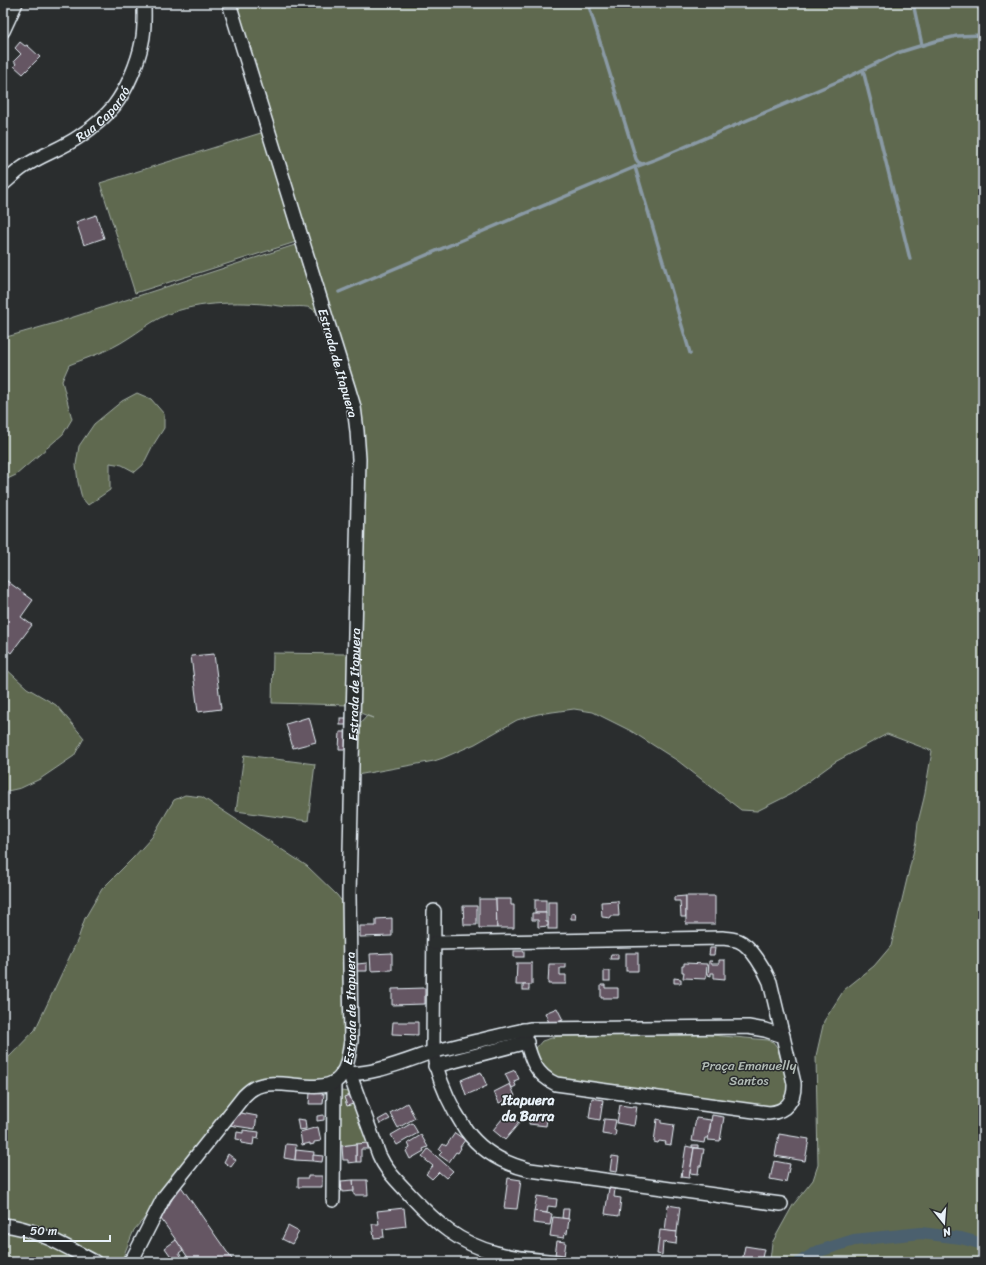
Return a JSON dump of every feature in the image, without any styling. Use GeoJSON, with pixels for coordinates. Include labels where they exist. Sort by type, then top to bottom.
{"type":"FeatureCollection","features":[{"type":"Feature","properties":{"kind":"street"},"geometry":{"type":"LineString","coordinates":[[3,31],[16,3]]}},
{"type":"Feature","properties":{"kind":"street","name":"Rua Caparaó"},"geometry":{"type":"LineString","coordinates":[[3,184],[22,168],[59,149],[80,136],[98,122],[114,106],[137,64],[143,41],[144,3]]}},
{"type":"Feature","properties":{"kind":"street","name":"Estrada de Itapuera"},"geometry":{"type":"LineString","coordinates":[[129,1262],[133,1258],[164,1197],[244,1096],[254,1088],[264,1084],[326,1086],[336,1081],[346,1074],[352,1031],[349,895],[359,459],[357,431],[354,407],[348,387],[228,3]]}},
{"type":"Feature","properties":{"kind":"street"},"geometry":{"type":"LineString","coordinates":[[434,911],[433,1052],[435,1066],[446,1095],[467,1131],[484,1149],[510,1164],[530,1170],[781,1204]]}},
{"type":"Feature","properties":{"kind":"street"},"geometry":{"type":"LineString","coordinates":[[434,943],[723,938],[738,940],[748,948],[767,975],[770,982],[794,1083],[794,1095],[788,1105],[784,1108],[769,1113],[556,1084],[549,1081],[538,1071],[532,1059],[525,1036]]}},
{"type":"Feature","properties":{"kind":"street"},"geometry":{"type":"LineString","coordinates":[[435,1066],[525,1036],[539,1029],[748,1028],[765,1030],[783,1036]]}},
{"type":"Feature","properties":{"kind":"street"},"geometry":{"type":"LineString","coordinates":[[525,1036],[433,1052],[394,1066],[346,1074],[384,1165],[429,1216],[456,1236],[486,1250],[509,1256],[560,1262]]}},
{"type":"Feature","properties":{"kind":"street"},"geometry":{"type":"LineString","coordinates":[[333,1200],[334,1082]]}},
{"type":"Feature","properties":{"kind":"street"},"geometry":{"type":"LineString","coordinates":[[3,1225],[15,1226],[40,1234],[95,1262]]}},
{"type":"Feature","properties":{"kind":"green space"},"geometry":{"type":"Polygon","coordinates":[[[233,3],[983,3],[983,1262],[768,1262],[770,1260],[772,1243],[793,1205],[813,1180],[818,1165],[816,1056],[824,1021],[844,990],[874,966],[891,946],[916,841],[918,822],[924,798],[932,751],[887,734],[835,762],[791,794],[757,811],[741,810],[678,761],[631,731],[593,712],[574,709],[538,714],[517,720],[475,744],[434,761],[357,775],[357,727],[367,716],[373,718],[358,712],[355,476],[349,406],[320,316],[311,308],[284,307],[252,303],[222,303],[179,310],[156,320],[127,339],[99,354],[69,365],[62,381],[72,419],[63,434],[16,475],[3,481],[3,338],[55,323],[307,241],[233,3]]]}},
{"type":"Feature","properties":{"kind":"green space"},"geometry":{"type":"Polygon","coordinates":[[[264,132],[299,241],[135,293],[100,183],[264,132]]]}},
{"type":"Feature","properties":{"kind":"green space"},"geometry":{"type":"Polygon","coordinates":[[[137,393],[151,399],[164,414],[164,428],[143,465],[135,472],[122,465],[110,463],[110,490],[88,505],[82,498],[78,482],[76,465],[79,446],[94,424],[122,401],[137,393]]]}},
{"type":"Feature","properties":{"kind":"green space"},"geometry":{"type":"Polygon","coordinates":[[[273,653],[349,654],[349,705],[272,703],[273,653]]]}},
{"type":"Feature","properties":{"kind":"green space"},"geometry":{"type":"Polygon","coordinates":[[[3,666],[27,688],[56,705],[84,738],[74,756],[40,779],[21,788],[3,792],[3,666]]]}},
{"type":"Feature","properties":{"kind":"green space"},"geometry":{"type":"Polygon","coordinates":[[[244,755],[315,764],[308,821],[236,811],[244,755]]]}},
{"type":"Feature","properties":{"kind":"green space"},"geometry":{"type":"Polygon","coordinates":[[[185,795],[202,797],[307,866],[337,895],[346,907],[346,1037],[337,1072],[326,1082],[262,1082],[155,1202],[148,1214],[134,1230],[121,1262],[3,1262],[3,1061],[10,1056],[35,1030],[78,939],[85,918],[102,889],[152,837],[174,800],[185,795]]]}},
{"type":"Feature","properties":{"kind":"green space","name":"Praça Emanuelly Santos"},"geometry":{"type":"Polygon","coordinates":[[[700,1034],[768,1040],[773,1042],[777,1047],[789,1086],[788,1096],[776,1108],[556,1080],[543,1071],[536,1052],[536,1048],[542,1041],[558,1036],[700,1034]]]}},
{"type":"Feature","properties":{"kind":"green space"},"geometry":{"type":"Polygon","coordinates":[[[341,1091],[349,1092],[369,1143],[336,1146],[339,1098],[341,1091]]]}},
{"type":"Feature","properties":{"kind":"building"},"geometry":{"type":"Polygon","coordinates":[[[20,42],[25,46],[27,45],[40,57],[23,74],[14,66],[16,64],[14,61],[21,54],[15,48],[20,42]]]}},
{"type":"Feature","properties":{"kind":"building"},"geometry":{"type":"Polygon","coordinates":[[[96,215],[104,238],[84,245],[76,222],[96,215]]]}},
{"type":"Feature","properties":{"kind":"building"},"geometry":{"type":"Polygon","coordinates":[[[3,578],[33,600],[21,617],[32,625],[11,653],[3,647],[3,578]]]}},
{"type":"Feature","properties":{"kind":"building"},"geometry":{"type":"Polygon","coordinates":[[[214,654],[221,709],[198,712],[191,656],[214,654]]]}},
{"type":"Feature","properties":{"kind":"building"},"geometry":{"type":"Polygon","coordinates":[[[309,717],[316,742],[293,748],[286,724],[309,717]]]}},
{"type":"Feature","properties":{"kind":"building"},"geometry":{"type":"Polygon","coordinates":[[[340,718],[349,718],[349,725],[340,725],[340,718]]]}},
{"type":"Feature","properties":{"kind":"building"},"geometry":{"type":"Polygon","coordinates":[[[340,732],[348,732],[348,749],[339,749],[340,732]]]}},
{"type":"Feature","properties":{"kind":"building"},"geometry":{"type":"Polygon","coordinates":[[[686,896],[686,917],[681,917],[680,901],[674,901],[674,897],[686,896]]]}},
{"type":"Feature","properties":{"kind":"building"},"geometry":{"type":"Polygon","coordinates":[[[686,896],[715,896],[715,924],[686,924],[686,896]]]}},
{"type":"Feature","properties":{"kind":"building"},"geometry":{"type":"Polygon","coordinates":[[[479,899],[496,899],[497,928],[479,928],[479,899]]]}},
{"type":"Feature","properties":{"kind":"building"},"geometry":{"type":"Polygon","coordinates":[[[496,899],[511,899],[511,905],[514,905],[514,928],[497,928],[496,899]]]}},
{"type":"Feature","properties":{"kind":"building"},"geometry":{"type":"Polygon","coordinates":[[[535,900],[546,900],[546,913],[535,913],[535,900]]]}},
{"type":"Feature","properties":{"kind":"building"},"geometry":{"type":"Polygon","coordinates":[[[618,901],[619,916],[611,916],[611,918],[602,917],[601,902],[618,901]]]}},
{"type":"Feature","properties":{"kind":"building"},"geometry":{"type":"Polygon","coordinates":[[[548,902],[557,902],[557,929],[548,929],[548,902]]]}},
{"type":"Feature","properties":{"kind":"building"},"geometry":{"type":"Polygon","coordinates":[[[463,906],[477,906],[477,925],[464,925],[463,906]]]}},
{"type":"Feature","properties":{"kind":"building"},"geometry":{"type":"Polygon","coordinates":[[[532,913],[546,913],[546,922],[548,922],[548,926],[538,927],[538,920],[532,920],[532,913]]]}},
{"type":"Feature","properties":{"kind":"building"},"geometry":{"type":"Polygon","coordinates":[[[575,913],[576,919],[571,919],[571,914],[575,913]]]}},
{"type":"Feature","properties":{"kind":"building"},"geometry":{"type":"Polygon","coordinates":[[[392,918],[392,936],[360,937],[360,926],[376,926],[376,919],[392,918]]]}},
{"type":"Feature","properties":{"kind":"building"},"geometry":{"type":"Polygon","coordinates":[[[710,948],[715,948],[714,955],[709,955],[710,948]]]}},
{"type":"Feature","properties":{"kind":"building"},"geometry":{"type":"Polygon","coordinates":[[[514,951],[524,951],[524,957],[514,957],[514,951]]]}},
{"type":"Feature","properties":{"kind":"building"},"geometry":{"type":"Polygon","coordinates":[[[392,953],[392,970],[371,971],[370,954],[392,953]]]}},
{"type":"Feature","properties":{"kind":"building"},"geometry":{"type":"Polygon","coordinates":[[[626,953],[638,953],[638,971],[626,971],[626,953]]]}},
{"type":"Feature","properties":{"kind":"building"},"geometry":{"type":"Polygon","coordinates":[[[611,954],[618,954],[618,959],[610,959],[611,954]]]}},
{"type":"Feature","properties":{"kind":"building"},"geometry":{"type":"Polygon","coordinates":[[[719,960],[725,960],[725,979],[714,978],[714,973],[711,973],[711,976],[708,975],[709,961],[712,961],[711,964],[719,964],[719,960]]]}},
{"type":"Feature","properties":{"kind":"building"},"geometry":{"type":"Polygon","coordinates":[[[367,963],[367,971],[357,971],[357,964],[367,963]]]}},
{"type":"Feature","properties":{"kind":"building"},"geometry":{"type":"Polygon","coordinates":[[[517,963],[532,963],[532,985],[516,985],[517,963]]]}},
{"type":"Feature","properties":{"kind":"building"},"geometry":{"type":"Polygon","coordinates":[[[684,963],[707,964],[706,979],[683,978],[684,972],[682,972],[682,966],[684,966],[684,963]]]}},
{"type":"Feature","properties":{"kind":"building"},"geometry":{"type":"Polygon","coordinates":[[[549,964],[566,964],[566,968],[560,968],[560,975],[566,975],[566,984],[548,984],[549,964]]]}},
{"type":"Feature","properties":{"kind":"building"},"geometry":{"type":"Polygon","coordinates":[[[604,971],[610,971],[610,981],[604,981],[604,971]]]}},
{"type":"Feature","properties":{"kind":"building"},"geometry":{"type":"Polygon","coordinates":[[[674,978],[681,979],[681,983],[674,983],[674,978]]]}},
{"type":"Feature","properties":{"kind":"building"},"geometry":{"type":"Polygon","coordinates":[[[523,985],[529,985],[529,990],[523,990],[523,985]]]}},
{"type":"Feature","properties":{"kind":"building"},"geometry":{"type":"Polygon","coordinates":[[[601,985],[605,985],[605,988],[618,988],[618,998],[601,998],[601,985]]]}},
{"type":"Feature","properties":{"kind":"building"},"geometry":{"type":"Polygon","coordinates":[[[425,988],[425,1004],[392,1005],[392,989],[425,988]]]}},
{"type":"Feature","properties":{"kind":"building"},"geometry":{"type":"Polygon","coordinates":[[[557,1008],[563,1020],[550,1025],[545,1013],[557,1008]]]}},
{"type":"Feature","properties":{"kind":"building"},"geometry":{"type":"Polygon","coordinates":[[[393,1022],[418,1022],[418,1035],[392,1034],[393,1022]]]}},
{"type":"Feature","properties":{"kind":"building"},"geometry":{"type":"Polygon","coordinates":[[[515,1070],[519,1079],[514,1081],[516,1086],[512,1088],[505,1074],[515,1070]]]}},
{"type":"Feature","properties":{"kind":"building"},"geometry":{"type":"Polygon","coordinates":[[[481,1072],[487,1086],[466,1095],[461,1080],[481,1072]]]}},
{"type":"Feature","properties":{"kind":"building"},"geometry":{"type":"Polygon","coordinates":[[[510,1084],[515,1096],[499,1103],[494,1092],[510,1084]]]}},
{"type":"Feature","properties":{"kind":"building"},"geometry":{"type":"Polygon","coordinates":[[[310,1093],[324,1094],[323,1104],[309,1104],[310,1093]]]}},
{"type":"Feature","properties":{"kind":"building"},"geometry":{"type":"Polygon","coordinates":[[[352,1094],[356,1103],[347,1106],[344,1097],[352,1094]]]}},
{"type":"Feature","properties":{"kind":"building"},"geometry":{"type":"Polygon","coordinates":[[[592,1098],[603,1100],[600,1120],[589,1118],[592,1098]]]}},
{"type":"Feature","properties":{"kind":"building"},"geometry":{"type":"Polygon","coordinates":[[[407,1103],[415,1118],[398,1128],[390,1113],[407,1103]]]}},
{"type":"Feature","properties":{"kind":"building"},"geometry":{"type":"Polygon","coordinates":[[[620,1105],[633,1107],[637,1106],[634,1126],[617,1123],[620,1105]]]}},
{"type":"Feature","properties":{"kind":"building"},"geometry":{"type":"Polygon","coordinates":[[[241,1113],[257,1116],[255,1129],[229,1125],[237,1115],[240,1115],[241,1113]]]}},
{"type":"Feature","properties":{"kind":"building"},"geometry":{"type":"Polygon","coordinates":[[[507,1113],[519,1123],[505,1140],[493,1130],[507,1113]]]}},
{"type":"Feature","properties":{"kind":"building"},"geometry":{"type":"Polygon","coordinates":[[[324,1115],[324,1120],[317,1121],[317,1116],[324,1115]]]}},
{"type":"Feature","properties":{"kind":"building"},"geometry":{"type":"Polygon","coordinates":[[[387,1115],[390,1119],[380,1124],[378,1120],[387,1115]]]}},
{"type":"Feature","properties":{"kind":"building"},"geometry":{"type":"Polygon","coordinates":[[[712,1115],[724,1117],[720,1141],[708,1140],[712,1115]]]}},
{"type":"Feature","properties":{"kind":"building"},"geometry":{"type":"Polygon","coordinates":[[[530,1117],[547,1119],[546,1126],[529,1124],[530,1117]]]}},
{"type":"Feature","properties":{"kind":"building"},"geometry":{"type":"Polygon","coordinates":[[[696,1118],[711,1120],[708,1138],[705,1138],[704,1143],[692,1141],[696,1118]]]}},
{"type":"Feature","properties":{"kind":"building"},"geometry":{"type":"Polygon","coordinates":[[[297,1119],[305,1120],[306,1129],[299,1130],[297,1119]]]}},
{"type":"Feature","properties":{"kind":"building"},"geometry":{"type":"Polygon","coordinates":[[[604,1119],[616,1120],[614,1130],[616,1131],[615,1136],[602,1134],[604,1119]]]}},
{"type":"Feature","properties":{"kind":"building"},"geometry":{"type":"Polygon","coordinates":[[[657,1119],[661,1120],[661,1123],[674,1125],[671,1145],[665,1144],[666,1142],[654,1142],[657,1119]]]}},
{"type":"Feature","properties":{"kind":"building"},"geometry":{"type":"Polygon","coordinates":[[[412,1123],[418,1133],[397,1145],[391,1135],[412,1123]]]}},
{"type":"Feature","properties":{"kind":"building"},"geometry":{"type":"Polygon","coordinates":[[[318,1127],[321,1141],[314,1142],[314,1144],[310,1145],[310,1143],[302,1145],[300,1132],[318,1127]]]}},
{"type":"Feature","properties":{"kind":"building"},"geometry":{"type":"Polygon","coordinates":[[[243,1130],[259,1132],[258,1139],[254,1138],[253,1145],[241,1143],[242,1140],[236,1139],[237,1132],[243,1133],[243,1130]]]}},
{"type":"Feature","properties":{"kind":"building"},"geometry":{"type":"Polygon","coordinates":[[[455,1133],[465,1140],[458,1153],[456,1152],[449,1162],[439,1155],[442,1152],[439,1150],[443,1144],[446,1146],[455,1133]]]}},
{"type":"Feature","properties":{"kind":"building"},"geometry":{"type":"Polygon","coordinates":[[[779,1134],[809,1139],[805,1161],[775,1156],[779,1134]]]}},
{"type":"Feature","properties":{"kind":"building"},"geometry":{"type":"Polygon","coordinates":[[[421,1135],[428,1147],[410,1159],[406,1151],[410,1148],[408,1143],[421,1135]]]}},
{"type":"Feature","properties":{"kind":"building"},"geometry":{"type":"Polygon","coordinates":[[[368,1143],[368,1149],[361,1149],[361,1162],[356,1162],[356,1144],[368,1143]]]}},
{"type":"Feature","properties":{"kind":"building"},"geometry":{"type":"Polygon","coordinates":[[[286,1144],[296,1145],[295,1160],[284,1158],[286,1144]]]}},
{"type":"Feature","properties":{"kind":"building"},"geometry":{"type":"Polygon","coordinates":[[[356,1144],[356,1162],[348,1163],[348,1160],[343,1160],[342,1146],[356,1144]]]}},
{"type":"Feature","properties":{"kind":"building"},"geometry":{"type":"Polygon","coordinates":[[[692,1145],[698,1145],[698,1148],[692,1147],[692,1145]]]}},
{"type":"Feature","properties":{"kind":"building"},"geometry":{"type":"Polygon","coordinates":[[[686,1146],[694,1148],[689,1178],[681,1177],[686,1146]]]}},
{"type":"Feature","properties":{"kind":"building"},"geometry":{"type":"Polygon","coordinates":[[[694,1148],[704,1149],[698,1174],[690,1173],[694,1148]]]}},
{"type":"Feature","properties":{"kind":"building"},"geometry":{"type":"Polygon","coordinates":[[[428,1149],[453,1171],[446,1178],[439,1172],[432,1179],[426,1174],[433,1166],[422,1157],[428,1149]]]}},
{"type":"Feature","properties":{"kind":"building"},"geometry":{"type":"Polygon","coordinates":[[[296,1150],[314,1152],[313,1161],[295,1160],[296,1150]]]}},
{"type":"Feature","properties":{"kind":"building"},"geometry":{"type":"Polygon","coordinates":[[[228,1154],[236,1160],[231,1167],[224,1162],[228,1154]]]}},
{"type":"Feature","properties":{"kind":"building"},"geometry":{"type":"Polygon","coordinates":[[[313,1155],[323,1156],[322,1162],[313,1161],[313,1155]]]}},
{"type":"Feature","properties":{"kind":"building"},"geometry":{"type":"Polygon","coordinates":[[[612,1156],[619,1157],[617,1172],[610,1171],[612,1156]]]}},
{"type":"Feature","properties":{"kind":"building"},"geometry":{"type":"Polygon","coordinates":[[[774,1161],[790,1164],[786,1182],[770,1179],[774,1161]]]}},
{"type":"Feature","properties":{"kind":"building"},"geometry":{"type":"Polygon","coordinates":[[[308,1176],[322,1176],[322,1187],[298,1187],[298,1178],[308,1178],[308,1176]]]}},
{"type":"Feature","properties":{"kind":"building"},"geometry":{"type":"Polygon","coordinates":[[[508,1178],[521,1180],[517,1209],[504,1208],[508,1178]]]}},
{"type":"Feature","properties":{"kind":"building"},"geometry":{"type":"Polygon","coordinates":[[[353,1180],[367,1180],[368,1195],[354,1195],[353,1180]]]}},
{"type":"Feature","properties":{"kind":"building"},"geometry":{"type":"Polygon","coordinates":[[[353,1180],[354,1191],[342,1192],[341,1181],[353,1180]]]}},
{"type":"Feature","properties":{"kind":"building"},"geometry":{"type":"Polygon","coordinates":[[[180,1185],[234,1262],[191,1262],[161,1219],[180,1185]]]}},
{"type":"Feature","properties":{"kind":"building"},"geometry":{"type":"Polygon","coordinates":[[[609,1188],[615,1189],[614,1197],[621,1198],[619,1216],[605,1214],[609,1188]]]}},
{"type":"Feature","properties":{"kind":"building"},"geometry":{"type":"Polygon","coordinates":[[[537,1196],[557,1199],[556,1207],[548,1206],[547,1213],[534,1211],[537,1196]]]}},
{"type":"Feature","properties":{"kind":"building"},"geometry":{"type":"Polygon","coordinates":[[[668,1205],[680,1207],[677,1232],[665,1231],[668,1205]]]}},
{"type":"Feature","properties":{"kind":"building"},"geometry":{"type":"Polygon","coordinates":[[[404,1208],[406,1226],[383,1229],[384,1237],[374,1238],[372,1224],[379,1224],[377,1211],[404,1208]]]}},
{"type":"Feature","properties":{"kind":"building"},"geometry":{"type":"Polygon","coordinates":[[[563,1209],[569,1209],[568,1219],[562,1218],[563,1209]]]}},
{"type":"Feature","properties":{"kind":"building"},"geometry":{"type":"Polygon","coordinates":[[[534,1211],[552,1214],[550,1225],[533,1223],[534,1211]]]}},
{"type":"Feature","properties":{"kind":"building"},"geometry":{"type":"Polygon","coordinates":[[[553,1217],[569,1219],[567,1234],[565,1233],[564,1238],[550,1236],[553,1217]]]}},
{"type":"Feature","properties":{"kind":"building"},"geometry":{"type":"Polygon","coordinates":[[[288,1226],[299,1232],[292,1244],[282,1239],[288,1226]]]}},
{"type":"Feature","properties":{"kind":"building"},"geometry":{"type":"Polygon","coordinates":[[[660,1230],[677,1232],[676,1244],[663,1242],[662,1255],[657,1254],[660,1230]]]}},
{"type":"Feature","properties":{"kind":"building"},"geometry":{"type":"Polygon","coordinates":[[[176,1240],[183,1250],[179,1253],[183,1259],[180,1262],[175,1262],[165,1248],[176,1240]]]}},
{"type":"Feature","properties":{"kind":"building"},"geometry":{"type":"Polygon","coordinates":[[[557,1241],[566,1242],[564,1256],[555,1255],[557,1241]]]}},
{"type":"Feature","properties":{"kind":"building"},"geometry":{"type":"Polygon","coordinates":[[[745,1246],[764,1249],[761,1262],[742,1262],[745,1246]]]}},
{"type":"Feature","properties":{"kind":"waterway"},"geometry":{"type":"LineString","coordinates":[[588,3],[636,159],[642,164]]}},
{"type":"Feature","properties":{"kind":"waterway"},"geometry":{"type":"LineString","coordinates":[[913,3],[922,45]]}},
{"type":"Feature","properties":{"kind":"waterway"},"geometry":{"type":"LineString","coordinates":[[339,292],[846,78],[897,53],[957,36],[983,35]]}},
{"type":"Feature","properties":{"kind":"waterway"},"geometry":{"type":"LineString","coordinates":[[863,70],[910,259]]}},
{"type":"Feature","properties":{"kind":"waterway"},"geometry":{"type":"LineString","coordinates":[[635,167],[690,353]]}},
{"type":"Feature","properties":{"kind":"waterway"},"geometry":{"type":"LineString","coordinates":[[800,1262],[819,1251],[854,1240],[921,1233],[961,1238],[983,1244]]}},
{"type":"Feature","properties":{"kind":"district","name":"Itapuera da Barra"},"geometry":{"type":"Point","coordinates":[528,1108]}}]}
